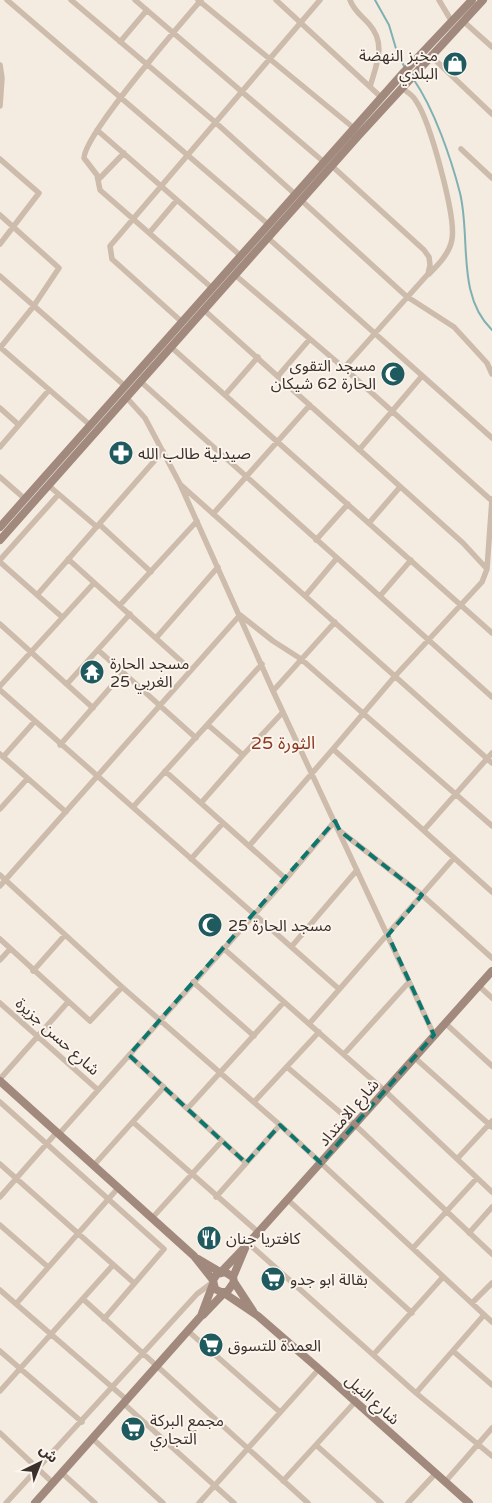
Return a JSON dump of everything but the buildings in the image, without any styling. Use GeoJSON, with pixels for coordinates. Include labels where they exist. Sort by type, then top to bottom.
{"type":"FeatureCollection","features":[{"type":"Feature","properties":{"kind":"main road"},"geometry":{"type":"LineString","coordinates":[[328,164],[404,72],[472,0]]}},
{"type":"Feature","properties":{"kind":"main road"},"geometry":{"type":"LineString","coordinates":[[0,540],[268,238],[299,197],[328,164],[402,88],[483,0]]}},
{"type":"Feature","properties":{"kind":"main road"},"geometry":{"type":"LineString","coordinates":[[0,527],[240,256],[299,197]]}},
{"type":"Feature","properties":{"kind":"main road","name":"شارع الامتداد"},"geometry":{"type":"LineString","coordinates":[[233,1280],[247,1245],[492,971]]}},
{"type":"Feature","properties":{"kind":"main road"},"geometry":{"type":"LineString","coordinates":[[0,1080],[153,1217],[194,1256],[213,1282],[215,1289],[224,1293]]}},
{"type":"Feature","properties":{"kind":"main road"},"geometry":{"type":"LineString","coordinates":[[201,1316],[213,1282],[220,1272],[247,1245]]}},
{"type":"Feature","properties":{"kind":"main road"},"geometry":{"type":"LineString","coordinates":[[35,1503],[201,1316],[224,1293],[230,1290],[233,1280],[225,1272],[220,1272],[194,1256]]}},
{"type":"Feature","properties":{"kind":"main road","name":"شارع النيل"},"geometry":{"type":"LineString","coordinates":[[233,1280],[258,1316]]}},
{"type":"Feature","properties":{"kind":"main road","name":"شارع النيل"},"geometry":{"type":"LineString","coordinates":[[224,1293],[258,1316],[469,1503]]}},
{"type":"Feature","properties":{"kind":"street"},"geometry":{"type":"LineString","coordinates":[[7,0],[269,225]]}},
{"type":"Feature","properties":{"kind":"street"},"geometry":{"type":"LineString","coordinates":[[71,0],[215,122],[406,296],[454,327],[486,363],[492,374]]}},
{"type":"Feature","properties":{"kind":"street"},"geometry":{"type":"LineString","coordinates":[[135,0],[328,164],[424,250],[429,257],[428,274]]}},
{"type":"Feature","properties":{"kind":"street"},"geometry":{"type":"LineString","coordinates":[[212,288],[100,190],[97,175],[84,158],[97,130],[199,0],[355,129]]}},
{"type":"Feature","properties":{"kind":"street"},"geometry":{"type":"LineString","coordinates":[[276,0],[382,98]]}},
{"type":"Feature","properties":{"kind":"street"},"geometry":{"type":"LineString","coordinates":[[182,322],[112,259],[110,246],[320,0]]}},
{"type":"Feature","properties":{"kind":"street"},"geometry":{"type":"LineString","coordinates":[[350,0],[356,11],[374,30],[379,42],[379,57],[370,87]]}},
{"type":"Feature","properties":{"kind":"street"},"geometry":{"type":"LineString","coordinates":[[439,0],[452,22]]}},
{"type":"Feature","properties":{"kind":"street"},"geometry":{"type":"LineString","coordinates":[[120,42],[147,10]]}},
{"type":"Feature","properties":{"kind":"street"},"geometry":{"type":"LineString","coordinates":[[464,21],[492,47]]}},
{"type":"Feature","properties":{"kind":"street"},"geometry":{"type":"LineString","coordinates":[[431,56],[492,114]]}},
{"type":"Feature","properties":{"kind":"street"},"geometry":{"type":"LineString","coordinates":[[0,66],[2,78],[0,105]]}},
{"type":"Feature","properties":{"kind":"street"},"geometry":{"type":"LineString","coordinates":[[344,368],[406,296],[438,266],[452,239],[451,219],[441,176],[424,119],[416,101],[402,88]]}},
{"type":"Feature","properties":{"kind":"street"},"geometry":{"type":"LineString","coordinates":[[97,130],[240,256]]}},
{"type":"Feature","properties":{"kind":"street"},"geometry":{"type":"LineString","coordinates":[[462,148],[492,178]]}},
{"type":"Feature","properties":{"kind":"street"},"geometry":{"type":"LineString","coordinates":[[98,180],[124,153]]}},
{"type":"Feature","properties":{"kind":"street"},"geometry":{"type":"LineString","coordinates":[[0,159],[39,193],[0,244]]}},
{"type":"Feature","properties":{"kind":"street"},"geometry":{"type":"LineString","coordinates":[[150,232],[177,200]]}},
{"type":"Feature","properties":{"kind":"street"},"geometry":{"type":"LineString","coordinates":[[0,216],[59,268],[33,307],[0,348],[90,425]]}},
{"type":"Feature","properties":{"kind":"street"},"geometry":{"type":"LineString","coordinates":[[268,238],[492,438]]}},
{"type":"Feature","properties":{"kind":"street"},"geometry":{"type":"LineString","coordinates":[[235,275],[344,368],[391,413],[492,500],[487,569],[482,582],[396,675],[249,846]]}},
{"type":"Feature","properties":{"kind":"street"},"geometry":{"type":"LineString","coordinates":[[0,276],[125,386]]}},
{"type":"Feature","properties":{"kind":"street"},"geometry":{"type":"LineString","coordinates":[[204,310],[467,547],[487,569]]}},
{"type":"Feature","properties":{"kind":"street"},"geometry":{"type":"LineString","coordinates":[[278,376],[309,340]]}},
{"type":"Feature","properties":{"kind":"street"},"geometry":{"type":"LineString","coordinates":[[171,347],[492,633]]}},
{"type":"Feature","properties":{"kind":"street"},"geometry":{"type":"LineString","coordinates":[[226,395],[258,357]]}},
{"type":"Feature","properties":{"kind":"street"},"geometry":{"type":"LineString","coordinates":[[359,450],[422,376]]}},
{"type":"Feature","properties":{"kind":"street"},"geometry":{"type":"LineString","coordinates":[[140,381],[245,478],[492,697]]}},
{"type":"Feature","properties":{"kind":"street"},"geometry":{"type":"LineString","coordinates":[[0,447],[49,390]]}},
{"type":"Feature","properties":{"kind":"street"},"geometry":{"type":"LineString","coordinates":[[126,396],[145,418],[198,521],[273,691],[434,1035]]}},
{"type":"Feature","properties":{"kind":"street"},"geometry":{"type":"LineString","coordinates":[[213,514],[310,405]]}},
{"type":"Feature","properties":{"kind":"street"},"geometry":{"type":"LineString","coordinates":[[0,408],[19,425]]}},
{"type":"Feature","properties":{"kind":"street"},"geometry":{"type":"LineString","coordinates":[[37,595],[163,451]]}},
{"type":"Feature","properties":{"kind":"street"},"geometry":{"type":"LineString","coordinates":[[0,477],[25,499]]}},
{"type":"Feature","properties":{"kind":"street"},"geometry":{"type":"LineString","coordinates":[[180,484],[490,760]]}},
{"type":"Feature","properties":{"kind":"street"},"geometry":{"type":"LineString","coordinates":[[48,485],[151,572]]}},
{"type":"Feature","properties":{"kind":"street"},"geometry":{"type":"LineString","coordinates":[[369,523],[400,487]]}},
{"type":"Feature","properties":{"kind":"street"},"geometry":{"type":"LineString","coordinates":[[58,495],[0,561],[62,617]]}},
{"type":"Feature","properties":{"kind":"street"},"geometry":{"type":"LineString","coordinates":[[316,540],[348,504]]}},
{"type":"Feature","properties":{"kind":"street"},"geometry":{"type":"LineString","coordinates":[[120,605],[198,521]]}},
{"type":"Feature","properties":{"kind":"street"},"geometry":{"type":"LineString","coordinates":[[306,595],[337,558]]}},
{"type":"Feature","properties":{"kind":"street"},"geometry":{"type":"LineString","coordinates":[[68,559],[191,670]]}},
{"type":"Feature","properties":{"kind":"street"},"geometry":{"type":"LineString","coordinates":[[380,596],[411,560]]}},
{"type":"Feature","properties":{"kind":"street"},"geometry":{"type":"LineString","coordinates":[[156,638],[218,567]]}},
{"type":"Feature","properties":{"kind":"street"},"geometry":{"type":"LineString","coordinates":[[94,583],[0,688],[60,745],[292,946],[338,989]]}},
{"type":"Feature","properties":{"kind":"street"},"geometry":{"type":"LineString","coordinates":[[67,684],[130,614]]}},
{"type":"Feature","properties":{"kind":"street"},"geometry":{"type":"LineString","coordinates":[[240,615],[273,641],[301,659],[364,712],[492,826]]}},
{"type":"Feature","properties":{"kind":"street"},"geometry":{"type":"LineString","coordinates":[[0,886],[240,615]]}},
{"type":"Feature","properties":{"kind":"street"},"geometry":{"type":"LineString","coordinates":[[273,691],[335,622]]}},
{"type":"Feature","properties":{"kind":"street"},"geometry":{"type":"LineString","coordinates":[[0,624],[93,708]]}},
{"type":"Feature","properties":{"kind":"street"},"geometry":{"type":"LineString","coordinates":[[98,650],[196,738]]}},
{"type":"Feature","properties":{"kind":"street"},"geometry":{"type":"LineString","coordinates":[[133,808],[262,664]]}},
{"type":"Feature","properties":{"kind":"street"},"geometry":{"type":"LineString","coordinates":[[60,745],[123,673]]}},
{"type":"Feature","properties":{"kind":"street"},"geometry":{"type":"LineString","coordinates":[[201,803],[283,712]]}},
{"type":"Feature","properties":{"kind":"street"},"geometry":{"type":"LineString","coordinates":[[35,721],[2,755],[66,812]]}},
{"type":"Feature","properties":{"kind":"street"},"geometry":{"type":"LineString","coordinates":[[208,725],[243,756]]}},
{"type":"Feature","properties":{"kind":"street"},"geometry":{"type":"LineString","coordinates":[[333,749],[492,892]]}},
{"type":"Feature","properties":{"kind":"street"},"geometry":{"type":"LineString","coordinates":[[424,830],[456,793],[490,760],[492,753]]}},
{"type":"Feature","properties":{"kind":"street"},"geometry":{"type":"LineString","coordinates":[[165,772],[286,879]]}},
{"type":"Feature","properties":{"kind":"street"},"geometry":{"type":"LineString","coordinates":[[0,809],[27,779]]}},
{"type":"Feature","properties":{"kind":"street"},"geometry":{"type":"LineString","coordinates":[[0,1197],[286,879],[335,821]]}},
{"type":"Feature","properties":{"kind":"street"},"geometry":{"type":"LineString","coordinates":[[191,859],[223,823]]}},
{"type":"Feature","properties":{"kind":"street"},"geometry":{"type":"LineString","coordinates":[[340,831],[422,895],[492,958]]}},
{"type":"Feature","properties":{"kind":"street"},"geometry":{"type":"LineString","coordinates":[[309,1024],[454,858]]}},
{"type":"Feature","properties":{"kind":"street"},"geometry":{"type":"LineString","coordinates":[[292,946],[357,870]]}},
{"type":"Feature","properties":{"kind":"street"},"geometry":{"type":"LineString","coordinates":[[0,874],[122,987],[280,1125],[492,1322]]}},
{"type":"Feature","properties":{"kind":"street"},"geometry":{"type":"LineString","coordinates":[[33,971],[65,935]]}},
{"type":"Feature","properties":{"kind":"street"},"geometry":{"type":"LineString","coordinates":[[0,939],[90,1021],[122,987]]}},
{"type":"Feature","properties":{"kind":"street"},"geometry":{"type":"LineString","coordinates":[[223,948],[385,1091],[492,1192]]}},
{"type":"Feature","properties":{"kind":"street"},"geometry":{"type":"LineString","coordinates":[[0,960],[10,949]]}},
{"type":"Feature","properties":{"kind":"street"},"geometry":{"type":"LineString","coordinates":[[193,982],[254,1036]]}},
{"type":"Feature","properties":{"kind":"street"},"geometry":{"type":"LineString","coordinates":[[344,1054],[409,982]]}},
{"type":"Feature","properties":{"kind":"street"},"geometry":{"type":"LineString","coordinates":[[479,986],[492,998]]}},
{"type":"Feature","properties":{"kind":"street"},"geometry":{"type":"LineString","coordinates":[[0,1080],[68,1002]]}},
{"type":"Feature","properties":{"kind":"street"},"geometry":{"type":"LineString","coordinates":[[188,1108],[284,1002]]}},
{"type":"Feature","properties":{"kind":"street","name":"شارع حسن جزيرة"},"geometry":{"type":"LineString","coordinates":[[0,1003],[98,1090]]}},
{"type":"Feature","properties":{"kind":"street"},"geometry":{"type":"LineString","coordinates":[[445,1023],[492,1066]]}},
{"type":"Feature","properties":{"kind":"street"},"geometry":{"type":"LineString","coordinates":[[254,1102],[319,1032]]}},
{"type":"Feature","properties":{"kind":"street"},"geometry":{"type":"LineString","coordinates":[[129,1055],[246,1164]]}},
{"type":"Feature","properties":{"kind":"street"},"geometry":{"type":"LineString","coordinates":[[415,1058],[491,1124],[457,1160]]}},
{"type":"Feature","properties":{"kind":"street"},"geometry":{"type":"LineString","coordinates":[[286,1067],[355,1125],[492,1254]]}},
{"type":"Feature","properties":{"kind":"street"},"geometry":{"type":"LineString","coordinates":[[94,1165],[164,1087]]}},
{"type":"Feature","properties":{"kind":"street"},"geometry":{"type":"LineString","coordinates":[[0,1102],[164,1249],[104,1318]]}},
{"type":"Feature","properties":{"kind":"street"},"geometry":{"type":"LineString","coordinates":[[133,1122],[258,1232]]}},
{"type":"Feature","properties":{"kind":"street"},"geometry":{"type":"LineString","coordinates":[[216,1197],[280,1125]]}},
{"type":"Feature","properties":{"kind":"street"},"geometry":{"type":"LineString","coordinates":[[153,1217],[222,1141]]}},
{"type":"Feature","properties":{"kind":"street"},"geometry":{"type":"LineString","coordinates":[[0,1164],[134,1283]]}},
{"type":"Feature","properties":{"kind":"street"},"geometry":{"type":"LineString","coordinates":[[413,1248],[477,1178]]}},
{"type":"Feature","properties":{"kind":"street"},"geometry":{"type":"LineString","coordinates":[[16,1304],[77,1232],[119,1187]]}},
{"type":"Feature","properties":{"kind":"street"},"geometry":{"type":"LineString","coordinates":[[288,1200],[412,1313]]}},
{"type":"Feature","properties":{"kind":"street"},"geometry":{"type":"LineString","coordinates":[[469,1233],[492,1207]]}},
{"type":"Feature","properties":{"kind":"street"},"geometry":{"type":"LineString","coordinates":[[0,1225],[48,1267]]}},
{"type":"Feature","properties":{"kind":"street"},"geometry":{"type":"LineString","coordinates":[[247,1245],[374,1354],[416,1393],[492,1456]]}},
{"type":"Feature","properties":{"kind":"street"},"geometry":{"type":"LineString","coordinates":[[0,1391],[113,1265]]}},
{"type":"Feature","properties":{"kind":"street"},"geometry":{"type":"LineString","coordinates":[[374,1354],[443,1277]]}},
{"type":"Feature","properties":{"kind":"street"},"geometry":{"type":"LineString","coordinates":[[0,1498],[6,1503],[197,1294],[213,1282]]}},
{"type":"Feature","properties":{"kind":"street"},"geometry":{"type":"LineString","coordinates":[[472,1303],[492,1283]]}},
{"type":"Feature","properties":{"kind":"street"},"geometry":{"type":"LineString","coordinates":[[0,1290],[112,1387],[125,1402],[234,1503]]}},
{"type":"Feature","properties":{"kind":"street"},"geometry":{"type":"LineString","coordinates":[[82,1299],[308,1503]]}},
{"type":"Feature","properties":{"kind":"street"},"geometry":{"type":"LineString","coordinates":[[416,1393],[484,1314]]}},
{"type":"Feature","properties":{"kind":"street"},"geometry":{"type":"LineString","coordinates":[[188,1331],[280,1412]]}},
{"type":"Feature","properties":{"kind":"street"},"geometry":{"type":"LineString","coordinates":[[0,1351],[82,1422]]}},
{"type":"Feature","properties":{"kind":"street"},"geometry":{"type":"LineString","coordinates":[[453,1351],[492,1385]]}},
{"type":"Feature","properties":{"kind":"street"},"geometry":{"type":"LineString","coordinates":[[199,1503],[319,1369]]}},
{"type":"Feature","properties":{"kind":"street"},"geometry":{"type":"LineString","coordinates":[[284,1481],[355,1402]]}},
{"type":"Feature","properties":{"kind":"street"},"geometry":{"type":"LineString","coordinates":[[445,1482],[492,1428]]}},
{"type":"Feature","properties":{"kind":"street"},"geometry":{"type":"LineString","coordinates":[[0,1432],[53,1483]]}},
{"type":"Feature","properties":{"kind":"street"},"geometry":{"type":"LineString","coordinates":[[93,1439],[164,1503]]}},
{"type":"Feature","properties":{"kind":"street"},"geometry":{"type":"LineString","coordinates":[[316,1445],[381,1503]]}},
{"type":"Feature","properties":{"kind":"street"},"geometry":{"type":"LineString","coordinates":[[62,1473],[95,1503]]}},
{"type":"Feature","properties":{"kind":"street"},"geometry":{"type":"LineString","coordinates":[[408,1503],[436,1473]]}},
{"type":"Feature","properties":{"kind":"highlighted area"},"geometry":{"type":"Polygon","coordinates":[[[335,821],[340,831],[422,895],[388,935],[434,1035],[321,1163],[280,1125],[246,1163],[129,1055],[335,821]]]}},
{"type":"Feature","properties":{"kind":"waterway"},"geometry":{"type":"LineString","coordinates":[[375,0],[389,25],[397,52],[405,68]]}},
{"type":"Feature","properties":{"kind":"waterway"},"geometry":{"type":"LineString","coordinates":[[414,80],[435,119],[452,165],[463,210],[467,265],[473,300],[481,316],[492,330]]}},
{"type":"Feature","properties":{"kind":"place","name":"مخبز النهضة البلدي"},"geometry":{"type":"Point","coordinates":[455,64]}},
{"type":"Feature","properties":{"kind":"place","name":"مسجد التقوى الحارة 62 شيكان"},"geometry":{"type":"Point","coordinates":[393,374]}},
{"type":"Feature","properties":{"kind":"place","name":"صيدلية طالب الله"},"geometry":{"type":"Point","coordinates":[121,453]}},
{"type":"Feature","properties":{"kind":"place","name":"مسجد الحارة 25 الغربي"},"geometry":{"type":"Point","coordinates":[92,672]}},
{"type":"Feature","properties":{"kind":"place","name":"مسجد الحارة 25"},"geometry":{"type":"Point","coordinates":[210,925]}},
{"type":"Feature","properties":{"kind":"place","name":"كافتريا جنان"},"geometry":{"type":"Point","coordinates":[209,1238]}},
{"type":"Feature","properties":{"kind":"place","name":"بقالة ابو جدو"},"geometry":{"type":"Point","coordinates":[273,1279]}},
{"type":"Feature","properties":{"kind":"place","name":"العمدة للتسوق"},"geometry":{"type":"Point","coordinates":[211,1345]}},
{"type":"Feature","properties":{"kind":"place","name":"مجمع البركة التجاري"},"geometry":{"type":"Point","coordinates":[133,1429]}},
{"type":"Feature","properties":{"kind":"district","name":"الثورة 25"},"geometry":{"type":"Point","coordinates":[283,743]}}]}
